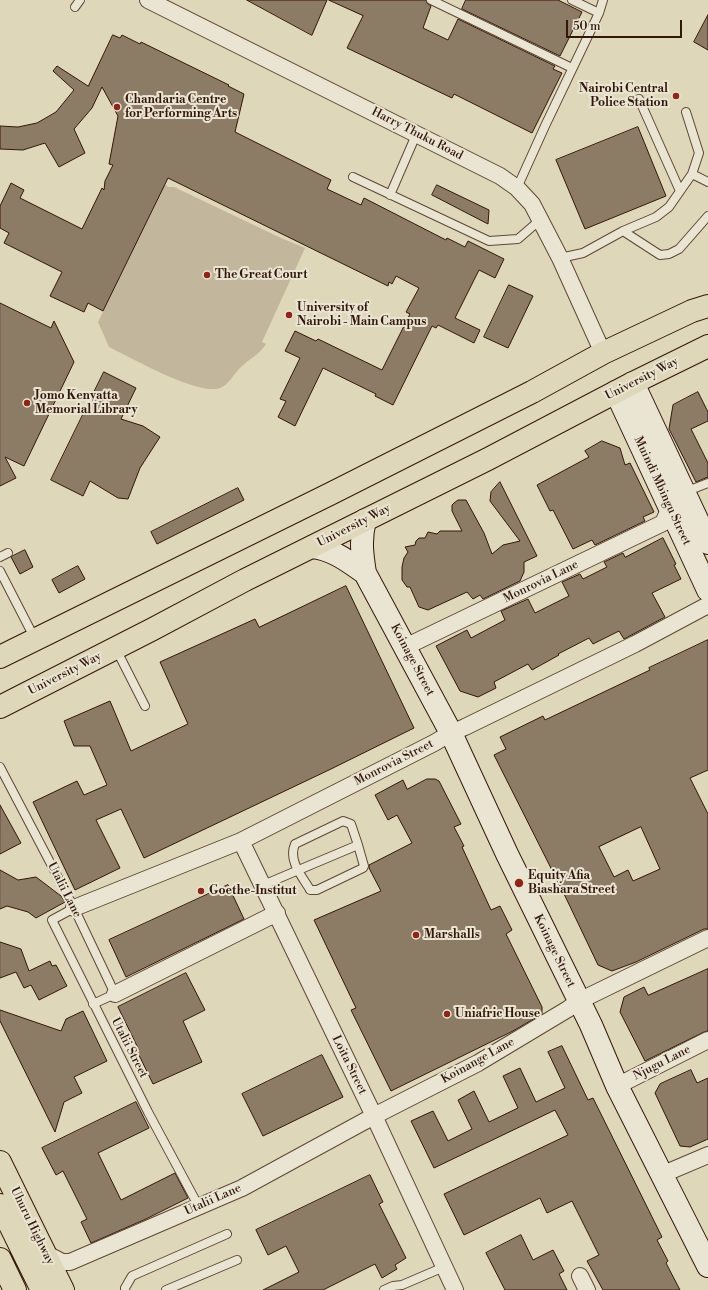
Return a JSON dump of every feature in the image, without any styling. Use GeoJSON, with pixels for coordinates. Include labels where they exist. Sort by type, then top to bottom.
{"type":"FeatureCollection","features":[{"type":"Feature","properties":{"kind":"highway"},"geometry":{"type":"LineString","coordinates":[[0,657],[332,493],[525,395],[603,353],[692,311],[708,306]]}},
{"type":"Feature","properties":{"kind":"highway","name":"University Way"},"geometry":{"type":"LineString","coordinates":[[0,707],[245,580],[493,457],[624,387],[708,346]]}},
{"type":"Feature","properties":{"kind":"highway","name":"Uhuru Highway"},"geometry":{"type":"LineString","coordinates":[[0,1162],[63,1290]]}},
{"type":"Feature","properties":{"kind":"highway"},"geometry":{"type":"LineString","coordinates":[[0,1205],[42,1290]]}},
{"type":"Feature","properties":{"kind":"highway"},"geometry":{"type":"LineString","coordinates":[[0,1259],[15,1290]]}},
{"type":"Feature","properties":{"kind":"street","name":"Harry Thuku Road"},"geometry":{"type":"LineString","coordinates":[[148,0],[500,176],[518,188],[532,204],[560,258],[603,353]]}},
{"type":"Feature","properties":{"kind":"street","name":"Muindi Mbingu Street"},"geometry":{"type":"LineString","coordinates":[[624,387],[673,501],[708,590]]}},
{"type":"Feature","properties":{"kind":"street","name":"Muindi Mbingu Street"},"geometry":{"type":"LineString","coordinates":[[673,501],[708,543]]}},
{"type":"Feature","properties":{"kind":"street","name":"Monrovia Lane"},"geometry":{"type":"LineString","coordinates":[[405,648],[662,523],[673,501]]}},
{"type":"Feature","properties":{"kind":"street","name":"Koinage Street"},"geometry":{"type":"LineString","coordinates":[[365,520],[361,534],[361,553],[366,573],[451,733],[507,854],[579,1001],[617,1086],[708,1266]]}},
{"type":"Feature","properties":{"kind":"street"},"geometry":{"type":"LineString","coordinates":[[312,547],[325,549],[334,553],[366,573]]}},
{"type":"Feature","properties":{"kind":"street","name":"Monrovia Street"},"geometry":{"type":"LineString","coordinates":[[74,908],[241,841],[451,733],[635,644],[708,605]]}},
{"type":"Feature","properties":{"kind":"street","name":"Loita Street"},"geometry":{"type":"LineString","coordinates":[[241,841],[374,1116],[455,1290]]}},
{"type":"Feature","properties":{"kind":"street"},"geometry":{"type":"LineString","coordinates":[[115,994],[277,913]]}},
{"type":"Feature","properties":{"kind":"street","name":"Koinange Lane"},"geometry":{"type":"LineString","coordinates":[[374,1116],[478,1063],[579,1001],[708,938]]}},
{"type":"Feature","properties":{"kind":"street","name":"Njugu Lane"},"geometry":{"type":"LineString","coordinates":[[617,1086],[708,1040]]}},
{"type":"Feature","properties":{"kind":"street","name":"Utalii Lane"},"geometry":{"type":"LineString","coordinates":[[45,1253],[62,1262],[70,1262],[242,1188],[374,1116]]}},
{"type":"Feature","properties":{"kind":"street"},"geometry":{"type":"LineString","coordinates":[[661,1174],[708,1155]]}},
{"type":"Feature","properties":{"kind":"street"},"geometry":{"type":"LineString","coordinates":[[580,1276],[587,1290]]}},
{"type":"Feature","properties":{"kind":"lane"},"geometry":{"type":"LineString","coordinates":[[431,0],[572,68]]}},
{"type":"Feature","properties":{"kind":"lane"},"geometry":{"type":"LineString","coordinates":[[572,0],[599,13]]}},
{"type":"Feature","properties":{"kind":"lane"},"geometry":{"type":"LineString","coordinates":[[518,188],[572,68],[599,13],[603,0]]}},
{"type":"Feature","properties":{"kind":"lane"},"geometry":{"type":"LineString","coordinates":[[639,99],[680,191]]}},
{"type":"Feature","properties":{"kind":"lane"},"geometry":{"type":"LineString","coordinates":[[560,258],[583,253],[623,231],[656,217],[669,207],[692,174],[699,153],[686,112]]}},
{"type":"Feature","properties":{"kind":"lane"},"geometry":{"type":"LineString","coordinates":[[390,195],[416,135]]}},
{"type":"Feature","properties":{"kind":"lane"},"geometry":{"type":"LineString","coordinates":[[692,174],[708,182]]}},
{"type":"Feature","properties":{"kind":"lane"},"geometry":{"type":"LineString","coordinates":[[353,178],[489,241],[518,239],[540,220]]}},
{"type":"Feature","properties":{"kind":"lane"},"geometry":{"type":"LineString","coordinates":[[623,231],[660,255],[669,254],[679,249],[708,216]]}},
{"type":"Feature","properties":{"kind":"lane"},"geometry":{"type":"LineString","coordinates":[[673,501],[708,483]]}},
{"type":"Feature","properties":{"kind":"lane"},"geometry":{"type":"LineString","coordinates":[[0,557],[8,553]]}},
{"type":"Feature","properties":{"kind":"lane"},"geometry":{"type":"LineString","coordinates":[[0,571],[35,639]]}},
{"type":"Feature","properties":{"kind":"lane"},"geometry":{"type":"LineString","coordinates":[[116,648],[145,706]]}},
{"type":"Feature","properties":{"kind":"lane","name":"Utalii Lane"},"geometry":{"type":"LineString","coordinates":[[0,767],[74,908],[115,994]]}},
{"type":"Feature","properties":{"kind":"lane"},"geometry":{"type":"LineString","coordinates":[[343,821],[350,824],[358,845],[364,866],[363,868],[317,890],[310,890],[308,888],[292,858],[295,844],[343,821]]}},
{"type":"Feature","properties":{"kind":"lane"},"geometry":{"type":"LineString","coordinates":[[263,885],[358,845]]}},
{"type":"Feature","properties":{"kind":"lane","name":"Utalii Street"},"geometry":{"type":"LineString","coordinates":[[74,908],[52,920],[148,1112],[199,1207]]}},
{"type":"Feature","properties":{"kind":"lane"},"geometry":{"type":"LineString","coordinates":[[93,1004],[115,994]]}},
{"type":"Feature","properties":{"kind":"lane"},"geometry":{"type":"LineString","coordinates":[[125,1290],[132,1276],[227,1234]]}},
{"type":"Feature","properties":{"kind":"lane"},"geometry":{"type":"LineString","coordinates":[[166,1290],[237,1260]]}},
{"type":"Feature","properties":{"kind":"lane"},"geometry":{"type":"LineString","coordinates":[[384,1290],[393,1286],[402,1285],[444,1267]]}},
{"type":"Feature","properties":{"kind":"shaded area","name":"The Great Court"},"geometry":{"type":"Polygon","coordinates":[[[165,184],[168,187],[174,187],[305,248],[262,342],[266,344],[238,370],[229,382],[220,388],[210,389],[181,381],[109,347],[98,322],[165,184]]]}},
{"type":"Feature","properties":{"kind":"building"},"geometry":{"type":"Polygon","coordinates":[[[247,0],[327,0],[312,35],[247,0]]]}},
{"type":"Feature","properties":{"kind":"building"},"geometry":{"type":"Polygon","coordinates":[[[329,0],[426,0],[431,6],[423,28],[448,40],[458,19],[555,66],[553,69],[562,73],[532,133],[454,94],[452,98],[347,48],[363,16],[329,0]]]}},
{"type":"Feature","properties":{"kind":"building"},"geometry":{"type":"Polygon","coordinates":[[[466,0],[558,0],[582,12],[560,56],[462,9],[466,0]]]}},
{"type":"Feature","properties":{"kind":"building"},"geometry":{"type":"Polygon","coordinates":[[[708,15],[708,50],[694,42],[708,15]]]}},
{"type":"Feature","properties":{"kind":"building"},"geometry":{"type":"Polygon","coordinates":[[[113,35],[120,38],[122,35],[140,44],[141,42],[229,85],[228,86],[244,94],[235,132],[331,180],[327,189],[361,205],[364,198],[446,240],[447,238],[465,247],[468,241],[504,259],[495,278],[479,270],[455,318],[480,330],[474,343],[438,325],[436,328],[432,326],[393,405],[375,396],[376,394],[323,368],[295,426],[278,417],[286,401],[280,399],[300,358],[285,351],[295,331],[316,341],[318,339],[382,370],[410,314],[406,312],[419,288],[396,276],[392,284],[389,282],[388,286],[168,178],[103,311],[88,303],[84,312],[50,296],[62,272],[4,243],[9,233],[0,228],[0,206],[11,183],[24,190],[20,198],[82,229],[102,188],[104,190],[105,181],[113,165],[109,164],[118,116],[102,87],[92,108],[74,129],[85,153],[59,167],[45,143],[23,150],[0,149],[0,126],[18,127],[37,123],[56,112],[74,90],[53,71],[57,66],[88,86],[113,35]]]}},
{"type":"Feature","properties":{"kind":"building"},"geometry":{"type":"Polygon","coordinates":[[[638,127],[666,196],[585,229],[556,160],[638,127]]]}},
{"type":"Feature","properties":{"kind":"building"},"geometry":{"type":"Polygon","coordinates":[[[437,185],[489,210],[488,224],[432,195],[437,185]]]}},
{"type":"Feature","properties":{"kind":"building"},"geometry":{"type":"Polygon","coordinates":[[[509,285],[533,296],[508,348],[484,337],[509,285]]]}},
{"type":"Feature","properties":{"kind":"building","name":"Jomo Kenyatta Memorial Library"},"geometry":{"type":"Polygon","coordinates":[[[0,303],[51,328],[54,321],[74,362],[24,466],[5,457],[16,478],[0,486],[0,303]]]}},
{"type":"Feature","properties":{"kind":"building"},"geometry":{"type":"Polygon","coordinates":[[[104,372],[136,388],[121,419],[143,426],[160,437],[140,468],[128,499],[118,498],[90,481],[83,496],[51,480],[104,372]]]}},
{"type":"Feature","properties":{"kind":"building"},"geometry":{"type":"Polygon","coordinates":[[[698,392],[708,412],[708,421],[691,429],[708,463],[708,477],[696,482],[669,429],[673,405],[698,392]]]}},
{"type":"Feature","properties":{"kind":"building"},"geometry":{"type":"Polygon","coordinates":[[[602,441],[620,448],[625,465],[630,463],[654,512],[643,517],[645,521],[595,545],[592,540],[573,549],[553,510],[550,511],[537,485],[589,457],[585,451],[602,441]]]}},
{"type":"Feature","properties":{"kind":"building"},"geometry":{"type":"Polygon","coordinates":[[[500,482],[537,556],[524,562],[524,572],[520,581],[483,599],[480,595],[473,599],[467,592],[428,610],[419,607],[410,587],[407,587],[402,580],[402,567],[404,558],[408,552],[405,547],[415,545],[419,538],[425,538],[428,532],[437,534],[440,531],[462,531],[452,511],[452,505],[458,500],[466,500],[484,533],[492,554],[503,545],[520,541],[490,501],[491,492],[500,482]]]}},
{"type":"Feature","properties":{"kind":"building"},"geometry":{"type":"Polygon","coordinates":[[[238,488],[244,500],[157,544],[151,532],[238,488]]]}},
{"type":"Feature","properties":{"kind":"building"},"geometry":{"type":"Polygon","coordinates":[[[663,538],[676,564],[674,565],[681,579],[652,593],[665,617],[624,639],[619,631],[593,644],[589,638],[558,654],[559,655],[532,670],[528,664],[494,682],[496,688],[478,697],[460,691],[436,646],[467,630],[471,638],[505,620],[501,611],[528,599],[535,613],[569,596],[562,582],[580,574],[583,579],[607,567],[604,562],[623,553],[625,557],[663,538]]]}},
{"type":"Feature","properties":{"kind":"building"},"geometry":{"type":"Polygon","coordinates":[[[25,550],[33,567],[20,574],[11,557],[25,550]]]}},
{"type":"Feature","properties":{"kind":"building"},"geometry":{"type":"Polygon","coordinates":[[[78,566],[85,579],[59,593],[52,580],[78,566]]]}},
{"type":"Feature","properties":{"kind":"building"},"geometry":{"type":"Polygon","coordinates":[[[346,586],[414,728],[144,858],[121,809],[96,820],[120,868],[75,890],[33,802],[77,781],[84,795],[107,785],[90,746],[74,746],[64,721],[110,701],[131,751],[188,724],[160,662],[255,619],[259,627],[346,586]]]}},
{"type":"Feature","properties":{"kind":"building"},"geometry":{"type":"Polygon","coordinates":[[[708,640],[708,770],[690,778],[708,814],[708,929],[704,929],[636,962],[612,971],[598,965],[494,755],[506,749],[500,737],[543,716],[545,720],[650,670],[649,668],[708,640]],[[641,827],[599,847],[614,877],[628,870],[633,881],[660,869],[641,827]]]}},
{"type":"Feature","properties":{"kind":"building"},"geometry":{"type":"Polygon","coordinates":[[[427,779],[435,779],[439,781],[461,824],[454,827],[464,846],[462,847],[491,910],[500,906],[512,930],[506,934],[542,1007],[542,1014],[513,1031],[391,1091],[351,1010],[356,1008],[314,920],[381,891],[369,868],[369,865],[412,843],[397,815],[388,820],[375,795],[403,780],[407,789],[427,779]]]}},
{"type":"Feature","properties":{"kind":"building"},"geometry":{"type":"Polygon","coordinates":[[[0,805],[21,843],[0,854],[0,805]]]}},
{"type":"Feature","properties":{"kind":"building"},"geometry":{"type":"Polygon","coordinates":[[[0,870],[18,880],[36,877],[61,896],[65,902],[36,918],[28,912],[7,906],[0,909],[0,870]]]}},
{"type":"Feature","properties":{"kind":"building"},"geometry":{"type":"Polygon","coordinates":[[[228,885],[244,919],[126,977],[109,940],[228,885]]]}},
{"type":"Feature","properties":{"kind":"building"},"geometry":{"type":"Polygon","coordinates":[[[0,942],[21,949],[29,971],[50,961],[52,966],[56,965],[67,986],[39,1000],[31,985],[24,988],[16,972],[0,978],[0,942]]]}},
{"type":"Feature","properties":{"kind":"building"},"geometry":{"type":"Polygon","coordinates":[[[708,969],[708,1031],[645,1061],[620,1012],[624,997],[644,987],[648,995],[708,969]]]}},
{"type":"Feature","properties":{"kind":"building"},"geometry":{"type":"Polygon","coordinates":[[[186,973],[205,1010],[183,1021],[202,1062],[153,1084],[137,1051],[139,1050],[118,1007],[186,973]]]}},
{"type":"Feature","properties":{"kind":"building"},"geometry":{"type":"Polygon","coordinates":[[[0,1010],[61,1031],[66,1019],[83,1011],[107,1061],[74,1077],[82,1093],[64,1102],[55,1132],[0,1021],[0,1010]]]}},
{"type":"Feature","properties":{"kind":"building"},"geometry":{"type":"Polygon","coordinates":[[[562,1046],[588,1100],[593,1098],[662,1237],[657,1240],[668,1261],[666,1263],[680,1290],[603,1290],[587,1261],[599,1255],[572,1201],[547,1213],[540,1198],[464,1235],[444,1194],[568,1135],[555,1110],[434,1168],[411,1121],[433,1111],[448,1141],[472,1129],[458,1100],[474,1091],[489,1122],[518,1108],[503,1076],[520,1068],[536,1102],[565,1088],[548,1052],[562,1046]]]}},
{"type":"Feature","properties":{"kind":"building"},"geometry":{"type":"Polygon","coordinates":[[[322,1055],[343,1097],[263,1136],[242,1094],[322,1055]]]}},
{"type":"Feature","properties":{"kind":"building"},"geometry":{"type":"Polygon","coordinates":[[[691,1070],[697,1083],[708,1078],[708,1139],[690,1147],[680,1146],[655,1093],[660,1084],[691,1070]]]}},
{"type":"Feature","properties":{"kind":"building"},"geometry":{"type":"Polygon","coordinates":[[[136,1102],[149,1128],[98,1153],[121,1200],[175,1173],[188,1198],[146,1219],[91,1243],[81,1222],[87,1219],[63,1171],[56,1175],[42,1148],[136,1102]]]}},
{"type":"Feature","properties":{"kind":"building"},"geometry":{"type":"Polygon","coordinates":[[[370,1175],[383,1202],[379,1204],[406,1258],[395,1265],[397,1269],[382,1278],[375,1264],[323,1290],[263,1290],[299,1272],[286,1246],[268,1255],[256,1230],[370,1175]]]}},
{"type":"Feature","properties":{"kind":"building"},"geometry":{"type":"Polygon","coordinates":[[[521,1235],[533,1260],[553,1250],[564,1271],[559,1274],[567,1290],[505,1290],[486,1253],[521,1235]]]}},
{"type":"Feature","properties":{"kind":"place","name":"Nairobi Central Police Station"},"geometry":{"type":"Point","coordinates":[676,96]}},
{"type":"Feature","properties":{"kind":"place","name":"Chandaria Centre for Performing Arts"},"geometry":{"type":"Point","coordinates":[117,107]}},
{"type":"Feature","properties":{"kind":"place","name":"The Great Court"},"geometry":{"type":"Point","coordinates":[207,275]}},
{"type":"Feature","properties":{"kind":"place","name":"University of Nairobi - Main Campus"},"geometry":{"type":"Point","coordinates":[289,315]}},
{"type":"Feature","properties":{"kind":"place","name":"Jomo Kenyatta Memorial Library"},"geometry":{"type":"Point","coordinates":[27,403]}},
{"type":"Feature","properties":{"kind":"place","name":"Equity Afia Biashara Street"},"geometry":{"type":"Point","coordinates":[519,883]}},
{"type":"Feature","properties":{"kind":"place","name":"Goethe-Institut"},"geometry":{"type":"Point","coordinates":[201,891]}},
{"type":"Feature","properties":{"kind":"place","name":"Marshalls"},"geometry":{"type":"Point","coordinates":[416,935]}},
{"type":"Feature","properties":{"kind":"place","name":"Uniafric House"},"geometry":{"type":"Point","coordinates":[447,1014]}}]}
